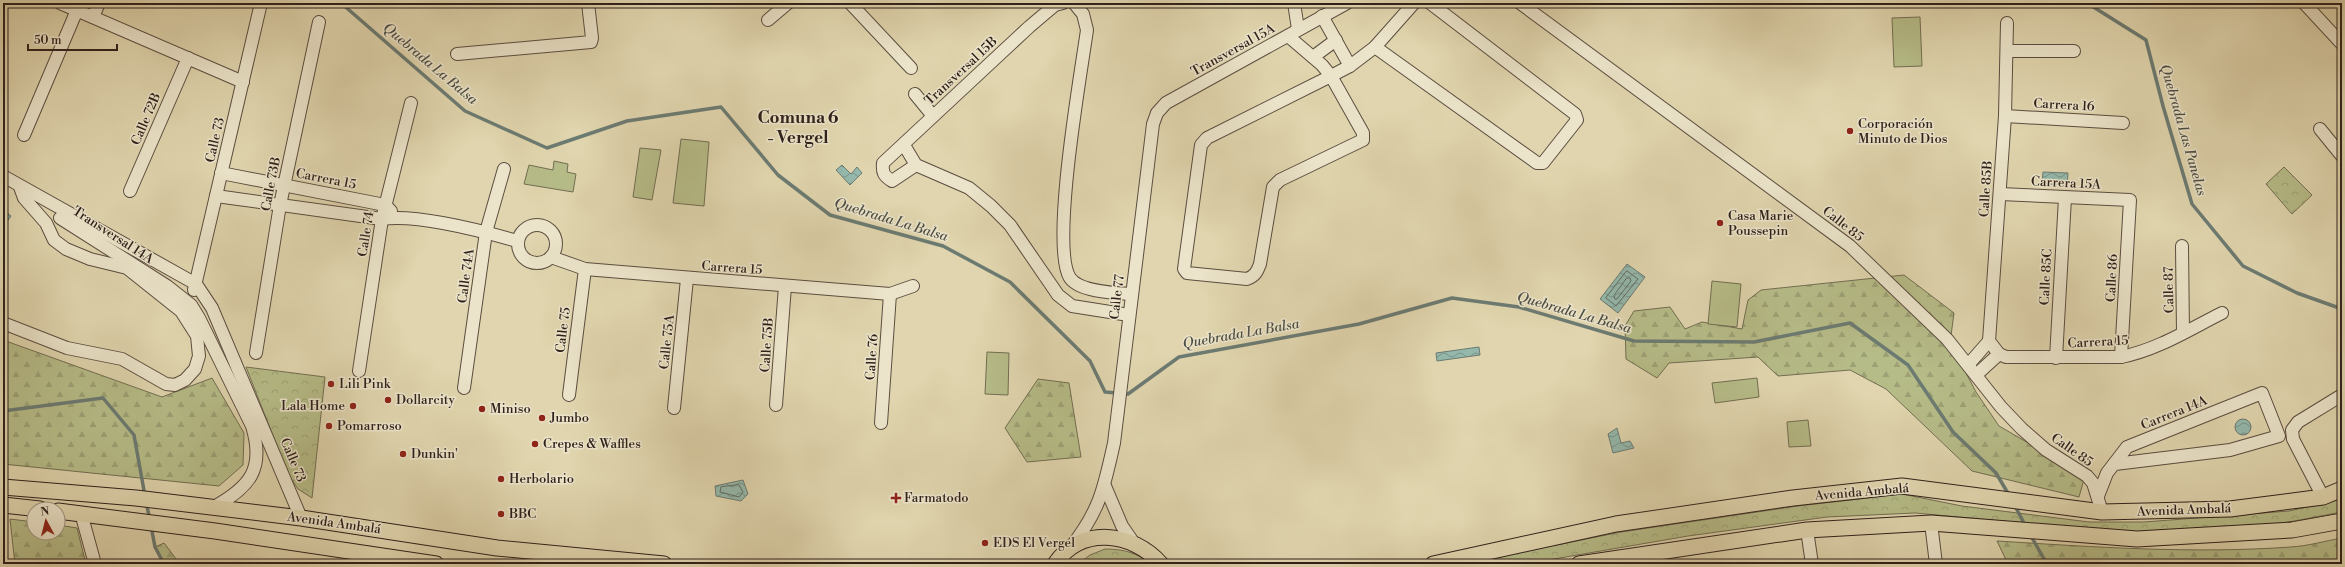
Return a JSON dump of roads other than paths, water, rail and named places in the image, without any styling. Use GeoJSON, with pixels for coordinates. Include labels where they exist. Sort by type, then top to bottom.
{"type":"FeatureCollection","features":[{"type":"Feature","properties":{"kind":"main road","name":"Avenida Ambalá"},"geometry":{"type":"LineString","coordinates":[[1433,564],[1616,524],[1792,498],[1902,486],[1991,496],[2102,512],[2230,509],[2323,497],[2342,489]]}},
{"type":"Feature","properties":{"kind":"main road","name":"Avenida Ambalá"},"geometry":{"type":"LineString","coordinates":[[3,487],[136,498],[214,507],[301,518],[497,548],[565,556],[664,564]]}},
{"type":"Feature","properties":{"kind":"main road"},"geometry":{"type":"LineString","coordinates":[[3,506],[26,508]]}},
{"type":"Feature","properties":{"kind":"main road","name":"Avenida Ambalá"},"geometry":{"type":"LineString","coordinates":[[66,512],[174,525],[387,560],[436,564]]}},
{"type":"Feature","properties":{"kind":"main road","name":"Avenida Ambalá"},"geometry":{"type":"LineString","coordinates":[[1579,564],[1650,558],[1807,530],[1931,523],[2137,539],[2292,530],[2342,521]]}},
{"type":"Feature","properties":{"kind":"main road"},"geometry":{"type":"LineString","coordinates":[[1055,564],[1070,548],[1090,539],[1112,537],[1133,542],[1148,551],[1161,564]]}},
{"type":"Feature","properties":{"kind":"street"},"geometry":{"type":"LineString","coordinates":[[60,3],[243,82]]}},
{"type":"Feature","properties":{"kind":"street"},"geometry":{"type":"LineString","coordinates":[[93,17],[99,3]]}},
{"type":"Feature","properties":{"kind":"street","name":"Calle 73"},"geometry":{"type":"LineString","coordinates":[[214,507],[247,485],[256,464],[258,445],[252,426],[191,305],[261,3]]}},
{"type":"Feature","properties":{"kind":"street"},"geometry":{"type":"LineString","coordinates":[[457,54],[591,42],[592,38],[588,3]]}},
{"type":"Feature","properties":{"kind":"street"},"geometry":{"type":"LineString","coordinates":[[768,20],[788,3]]}},
{"type":"Feature","properties":{"kind":"street"},"geometry":{"type":"LineString","coordinates":[[850,3],[911,68]]}},
{"type":"Feature","properties":{"kind":"street","name":"Transversal 15B"},"geometry":{"type":"LineString","coordinates":[[916,165],[892,181],[885,176],[882,171],[883,163],[904,145],[933,116],[1029,27],[1055,6],[1062,3]]}},
{"type":"Feature","properties":{"kind":"street"},"geometry":{"type":"LineString","coordinates":[[1074,3],[1083,14],[1087,30],[1069,159],[1063,220],[1065,266],[1071,278],[1078,284],[1097,291],[1131,294]]}},
{"type":"Feature","properties":{"kind":"street"},"geometry":{"type":"LineString","coordinates":[[1294,3],[1293,33],[1331,76],[1362,133],[1363,140],[1280,180],[1273,188],[1260,264],[1257,273],[1252,277],[1247,279],[1185,271],[1201,145],[1208,138],[1331,76],[1350,66],[1375,47],[1414,3]]}},
{"type":"Feature","properties":{"kind":"street","name":"Transversal 15A"},"geometry":{"type":"LineString","coordinates":[[1157,113],[1166,103],[1347,3]]}},
{"type":"Feature","properties":{"kind":"street"},"geometry":{"type":"LineString","coordinates":[[1375,47],[1537,163],[1543,163],[1577,120],[1575,114],[1430,3]]}},
{"type":"Feature","properties":{"kind":"street","name":"Calle 85"},"geometry":{"type":"LineString","coordinates":[[1520,3],[1850,246],[1947,339],[2001,407],[2022,429],[2046,450],[2087,476],[2093,483],[2102,512]]}},
{"type":"Feature","properties":{"kind":"street"},"geometry":{"type":"LineString","coordinates":[[2311,5],[2342,44]]}},
{"type":"Feature","properties":{"kind":"street"},"geometry":{"type":"LineString","coordinates":[[24,135],[77,10]]}},
{"type":"Feature","properties":{"kind":"street"},"geometry":{"type":"LineString","coordinates":[[1322,16],[1350,66]]}},
{"type":"Feature","properties":{"kind":"street","name":"Calle 73B"},"geometry":{"type":"LineString","coordinates":[[256,353],[280,205],[319,22]]}},
{"type":"Feature","properties":{"kind":"street","name":"Calle 85B"},"geometry":{"type":"LineString","coordinates":[[1989,341],[2005,116],[2007,23]]}},
{"type":"Feature","properties":{"kind":"street"},"geometry":{"type":"LineString","coordinates":[[1313,57],[1336,40]]}},
{"type":"Feature","properties":{"kind":"street"},"geometry":{"type":"LineString","coordinates":[[2007,51],[2074,51]]}},
{"type":"Feature","properties":{"kind":"street","name":"Calle 72B"},"geometry":{"type":"LineString","coordinates":[[130,191],[188,58]]}},
{"type":"Feature","properties":{"kind":"street"},"geometry":{"type":"LineString","coordinates":[[915,94],[933,116]]}},
{"type":"Feature","properties":{"kind":"street","name":"Calle 74"},"geometry":{"type":"LineString","coordinates":[[359,371],[382,219],[411,103]]}},
{"type":"Feature","properties":{"kind":"street","name":"Calle 77"},"geometry":{"type":"LineString","coordinates":[[1070,548],[1091,521],[1105,486],[1114,443],[1131,294],[1153,124],[1157,113]]}},
{"type":"Feature","properties":{"kind":"street","name":"Carrera 16"},"geometry":{"type":"LineString","coordinates":[[2005,116],[2122,123]]}},
{"type":"Feature","properties":{"kind":"street"},"geometry":{"type":"LineString","coordinates":[[2320,129],[2342,156]]}},
{"type":"Feature","properties":{"kind":"street"},"geometry":{"type":"LineString","coordinates":[[904,145],[916,165],[969,188],[991,206],[1010,225],[1058,295],[1072,306],[1129,314]]}},
{"type":"Feature","properties":{"kind":"street","name":"Calle 74A"},"geometry":{"type":"LineString","coordinates":[[464,388],[486,232],[504,169]]}},
{"type":"Feature","properties":{"kind":"street","name":"Carrera 15"},"geometry":{"type":"LineString","coordinates":[[221,173],[385,205],[398,216]]}},
{"type":"Feature","properties":{"kind":"street","name":"Transversal 14A"},"geometry":{"type":"LineString","coordinates":[[3,176],[20,187],[196,284]]}},
{"type":"Feature","properties":{"kind":"street"},"geometry":{"type":"LineString","coordinates":[[3,323],[67,348],[122,359],[166,384],[175,384],[185,380],[195,369],[199,356],[197,336],[181,311],[127,268],[90,259],[66,249],[54,240],[46,223],[24,198],[20,187]]}},
{"type":"Feature","properties":{"kind":"street","name":"Transversal 14A"},"geometry":{"type":"LineString","coordinates":[[20,187],[34,201],[167,286],[191,305]]}},
{"type":"Feature","properties":{"kind":"street","name":"Carrera 15A"},"geometry":{"type":"LineString","coordinates":[[2000,194],[2130,200]]}},
{"type":"Feature","properties":{"kind":"street","name":"Carrera 15"},"geometry":{"type":"LineString","coordinates":[[216,196],[382,219],[398,216],[486,232],[517,241]]}},
{"type":"Feature","properties":{"kind":"street","name":"Calle 85C"},"geometry":{"type":"LineString","coordinates":[[2056,358],[2065,198]]}},
{"type":"Feature","properties":{"kind":"street","name":"Calle 86"},"geometry":{"type":"LineString","coordinates":[[2121,358],[2130,200]]}},
{"type":"Feature","properties":{"kind":"street"},"geometry":{"type":"LineString","coordinates":[[542,225],[553,233],[556,245],[551,257],[540,263],[528,261],[520,253],[517,241],[523,230],[529,226],[542,225]]}},
{"type":"Feature","properties":{"kind":"street","name":"Calle 87"},"geometry":{"type":"LineString","coordinates":[[2182,246],[2183,333]]}},
{"type":"Feature","properties":{"kind":"street","name":"Carrera 15"},"geometry":{"type":"LineString","coordinates":[[551,257],[585,269],[687,279],[890,294],[913,286]]}},
{"type":"Feature","properties":{"kind":"street","name":"Calle 75"},"geometry":{"type":"LineString","coordinates":[[568,395],[585,269]]}},
{"type":"Feature","properties":{"kind":"street","name":"Calle 75A"},"geometry":{"type":"LineString","coordinates":[[674,408],[687,279]]}},
{"type":"Feature","properties":{"kind":"street","name":"Calle 73"},"geometry":{"type":"LineString","coordinates":[[196,284],[212,308],[301,518]]}},
{"type":"Feature","properties":{"kind":"street","name":"Calle 75B"},"geometry":{"type":"LineString","coordinates":[[776,405],[785,286]]}},
{"type":"Feature","properties":{"kind":"street","name":"Calle 76"},"geometry":{"type":"LineString","coordinates":[[881,423],[890,294]]}},
{"type":"Feature","properties":{"kind":"street","name":"Carrera 15"},"geometry":{"type":"LineString","coordinates":[[1999,354],[2006,357],[2121,358],[2136,354],[2183,333],[2222,313]]}},
{"type":"Feature","properties":{"kind":"street"},"geometry":{"type":"LineString","coordinates":[[1968,365],[1989,341],[1999,354],[1976,375]]}},
{"type":"Feature","properties":{"kind":"street","name":"Carrera 14A"},"geometry":{"type":"LineString","coordinates":[[2098,496],[2111,469],[2127,447],[2262,393],[2280,436],[2230,450],[2111,469]]}},
{"type":"Feature","properties":{"kind":"street"},"geometry":{"type":"LineString","coordinates":[[2323,497],[2293,439],[2292,430],[2298,422],[2342,395]]}},
{"type":"Feature","properties":{"kind":"street"},"geometry":{"type":"LineString","coordinates":[[1105,486],[1122,526],[1133,542]]}},
{"type":"Feature","properties":{"kind":"street"},"geometry":{"type":"LineString","coordinates":[[81,513],[94,564]]}},
{"type":"Feature","properties":{"kind":"street"},"geometry":{"type":"LineString","coordinates":[[1931,523],[1936,564]]}},
{"type":"Feature","properties":{"kind":"street"},"geometry":{"type":"LineString","coordinates":[[1807,530],[1812,564]]}},
{"type":"Feature","properties":{"kind":"water"},"geometry":{"type":"Polygon","coordinates":[[[842,165],[851,174],[857,167],[862,173],[850,185],[836,170],[842,165]]]}},
{"type":"Feature","properties":{"kind":"water"},"geometry":{"type":"Polygon","coordinates":[[[2043,172],[2068,173],[2067,185],[2042,184],[2043,172]]]}},
{"type":"Feature","properties":{"kind":"water"},"geometry":{"type":"Polygon","coordinates":[[[3,209],[11,216],[3,227],[3,209]]]}},
{"type":"Feature","properties":{"kind":"water"},"geometry":{"type":"Polygon","coordinates":[[[1627,264],[1645,277],[1618,313],[1600,299],[1627,264]]]}},
{"type":"Feature","properties":{"kind":"water"},"geometry":{"type":"Polygon","coordinates":[[[1479,347],[1480,355],[1437,361],[1436,353],[1479,347]]]}},
{"type":"Feature","properties":{"kind":"water"},"geometry":{"type":"Polygon","coordinates":[[[2243,419],[2249,421],[2251,427],[2249,433],[2243,435],[2237,433],[2235,427],[2237,421],[2243,419]]]}},
{"type":"Feature","properties":{"kind":"water"},"geometry":{"type":"Polygon","coordinates":[[[1617,428],[1621,443],[1630,441],[1634,448],[1613,453],[1608,434],[1617,428]]]}},
{"type":"Feature","properties":{"kind":"water"},"geometry":{"type":"Polygon","coordinates":[[[743,480],[748,494],[741,501],[716,496],[715,486],[743,480]]]}},
{"type":"Feature","properties":{"kind":"waterway","name":"Quebrada La Balsa"},"geometry":{"type":"LineString","coordinates":[[341,3],[465,111],[547,148],[627,121],[721,107],[778,175],[830,215],[943,246],[1010,282],[1090,361],[1105,392],[1128,394],[1179,357],[1359,324],[1452,298],[1519,307],[1634,341],[1754,342],[1850,323],[1908,365],[1953,432],[1996,473],[2009,495]]}},
{"type":"Feature","properties":{"kind":"waterway","name":"Quebrada Las Panelas"},"geometry":{"type":"LineString","coordinates":[[2087,3],[2146,40],[2163,106],[2192,204],[2243,266],[2297,293],[2342,309]]}},
{"type":"Feature","properties":{"kind":"waterway"},"geometry":{"type":"LineString","coordinates":[[3,411],[103,398],[134,435],[145,496]]}},
{"type":"Feature","properties":{"kind":"waterway"},"geometry":{"type":"LineString","coordinates":[[146,502],[150,520]]}},
{"type":"Feature","properties":{"kind":"waterway","name":"Quebrada La Balsa"},"geometry":{"type":"LineString","coordinates":[[2014,504],[2026,527]]}},
{"type":"Feature","properties":{"kind":"waterway"},"geometry":{"type":"LineString","coordinates":[[151,526],[155,547],[164,564]]}},
{"type":"Feature","properties":{"kind":"waterway","name":"Quebrada La Balsa"},"geometry":{"type":"LineString","coordinates":[[2031,536],[2047,564]]}},
{"type":"Feature","properties":{"kind":"place","name":"Corporación Minuto de Dios"},"geometry":{"type":"Point","coordinates":[1850,131]}},
{"type":"Feature","properties":{"kind":"place","name":"Casa Marie Poussepin"},"geometry":{"type":"Point","coordinates":[1720,223]}},
{"type":"Feature","properties":{"kind":"place","name":"Lili Pink"},"geometry":{"type":"Point","coordinates":[331,384]}},
{"type":"Feature","properties":{"kind":"place","name":"Dollarcity"},"geometry":{"type":"Point","coordinates":[388,400]}},
{"type":"Feature","properties":{"kind":"place","name":"Lala Home"},"geometry":{"type":"Point","coordinates":[353,406]}},
{"type":"Feature","properties":{"kind":"place","name":"Miniso"},"geometry":{"type":"Point","coordinates":[482,409]}},
{"type":"Feature","properties":{"kind":"place","name":"Jumbo"},"geometry":{"type":"Point","coordinates":[542,418]}},
{"type":"Feature","properties":{"kind":"place","name":"Pomarroso"},"geometry":{"type":"Point","coordinates":[329,426]}},
{"type":"Feature","properties":{"kind":"place","name":"Crepes & Waffles"},"geometry":{"type":"Point","coordinates":[535,444]}},
{"type":"Feature","properties":{"kind":"place","name":"Dunkin'"},"geometry":{"type":"Point","coordinates":[403,454]}},
{"type":"Feature","properties":{"kind":"place","name":"Herbolario"},"geometry":{"type":"Point","coordinates":[501,479]}},
{"type":"Feature","properties":{"kind":"place","name":"Farmatodo"},"geometry":{"type":"Point","coordinates":[896,498]}},
{"type":"Feature","properties":{"kind":"place","name":"BBC"},"geometry":{"type":"Point","coordinates":[501,514]}},
{"type":"Feature","properties":{"kind":"place","name":"EDS El Vergel"},"geometry":{"type":"Point","coordinates":[985,543]}},
{"type":"Feature","properties":{"kind":"district","name":"Comuna 6 - Vergel"},"geometry":{"type":"Point","coordinates":[798,128]}}]}
